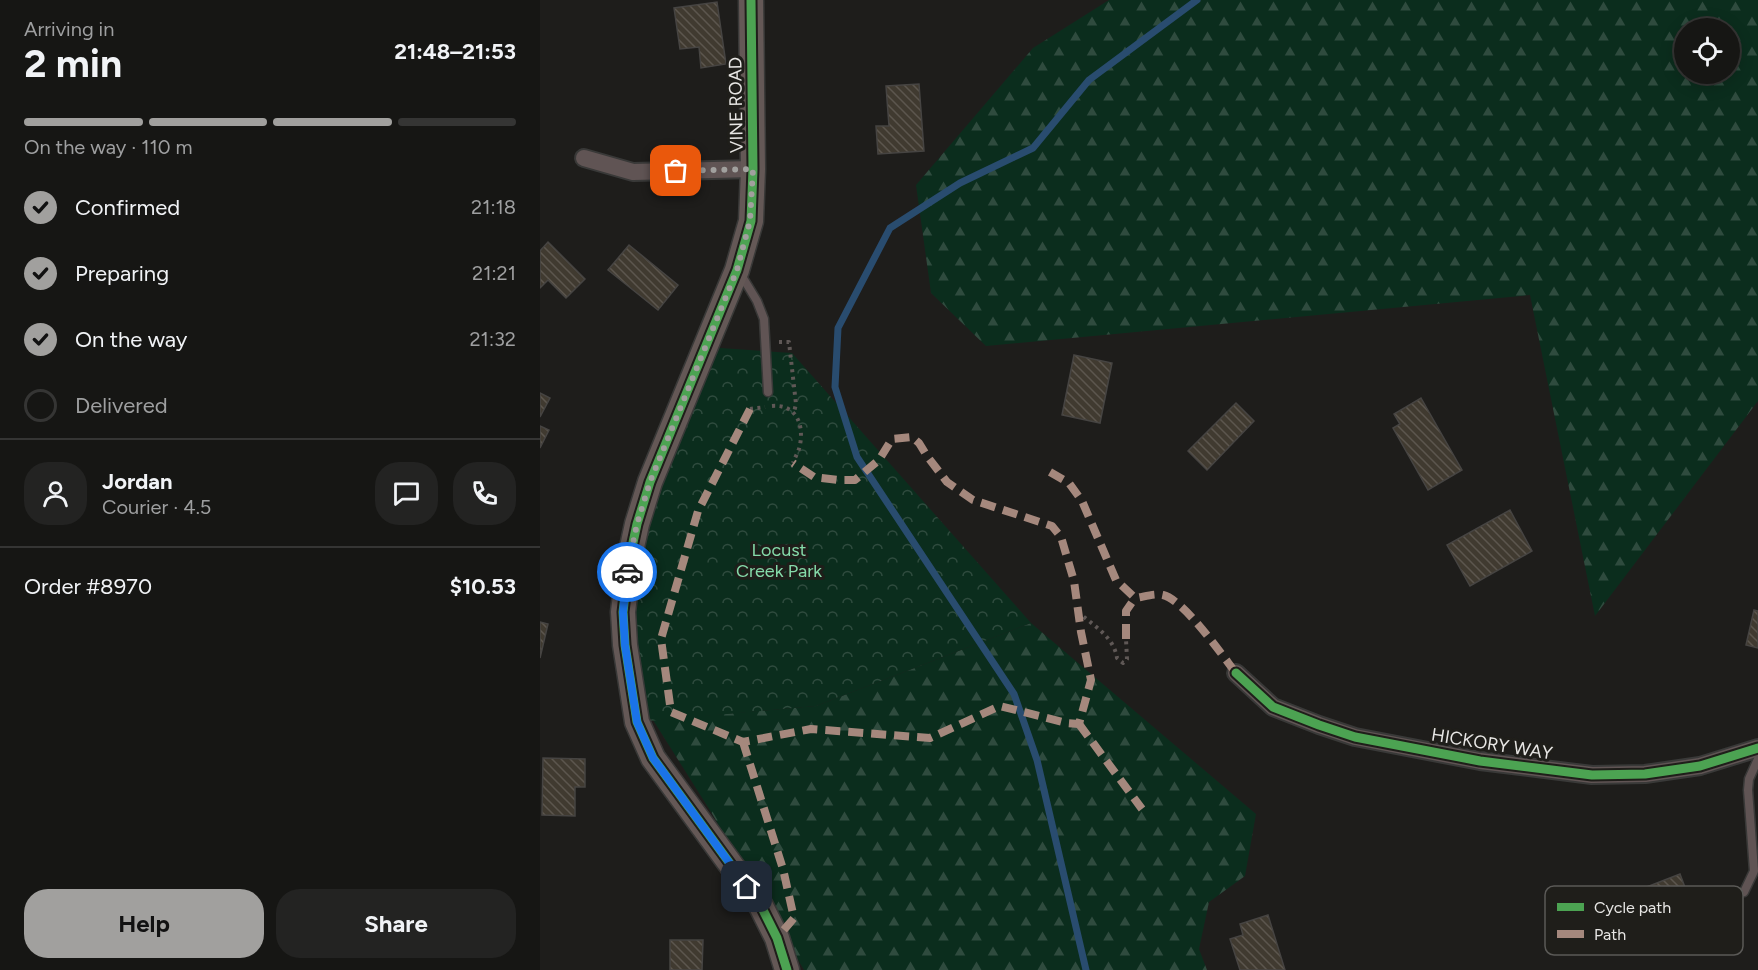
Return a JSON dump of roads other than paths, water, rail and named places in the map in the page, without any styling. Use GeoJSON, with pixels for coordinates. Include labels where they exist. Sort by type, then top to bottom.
{"type":"FeatureCollection","features":[{"type":"Feature","properties":{"kind":"street","name":"VINE ROAD"},"geometry":{"type":"LineString","coordinates":[[750,0],[753,169],[750,221],[737,270],[650,482],[629,561],[623,612],[625,645],[637,722],[653,758],[760,906],[777,938],[787,970]]}},
{"type":"Feature","properties":{"kind":"street"},"geometry":{"type":"LineString","coordinates":[[584,158],[633,172],[753,169]]}},
{"type":"Feature","properties":{"kind":"street","name":"HICKORY WAY"},"geometry":{"type":"LineString","coordinates":[[1236,673],[1273,706],[1319,725],[1354,737],[1479,761],[1592,775],[1645,774],[1700,766],[1758,748]]}},
{"type":"Feature","properties":{"kind":"lane"},"geometry":{"type":"LineString","coordinates":[[737,270],[757,301],[764,319],[768,392]]}},
{"type":"Feature","properties":{"kind":"lane"},"geometry":{"type":"LineString","coordinates":[[1744,892],[1754,870],[1748,790],[1749,779],[1758,759]]}},
{"type":"Feature","properties":{"kind":"waterway"},"geometry":{"type":"LineString","coordinates":[[1086,970],[1037,760],[1014,694],[857,457],[835,387],[838,328],[890,228],[960,183],[1033,148],[1089,80],[1197,0]]}},
{"type":"Feature","properties":{"kind":"park label","name":"Locust Creek Park"},"geometry":{"type":"Point","coordinates":[779,560]}}]}
